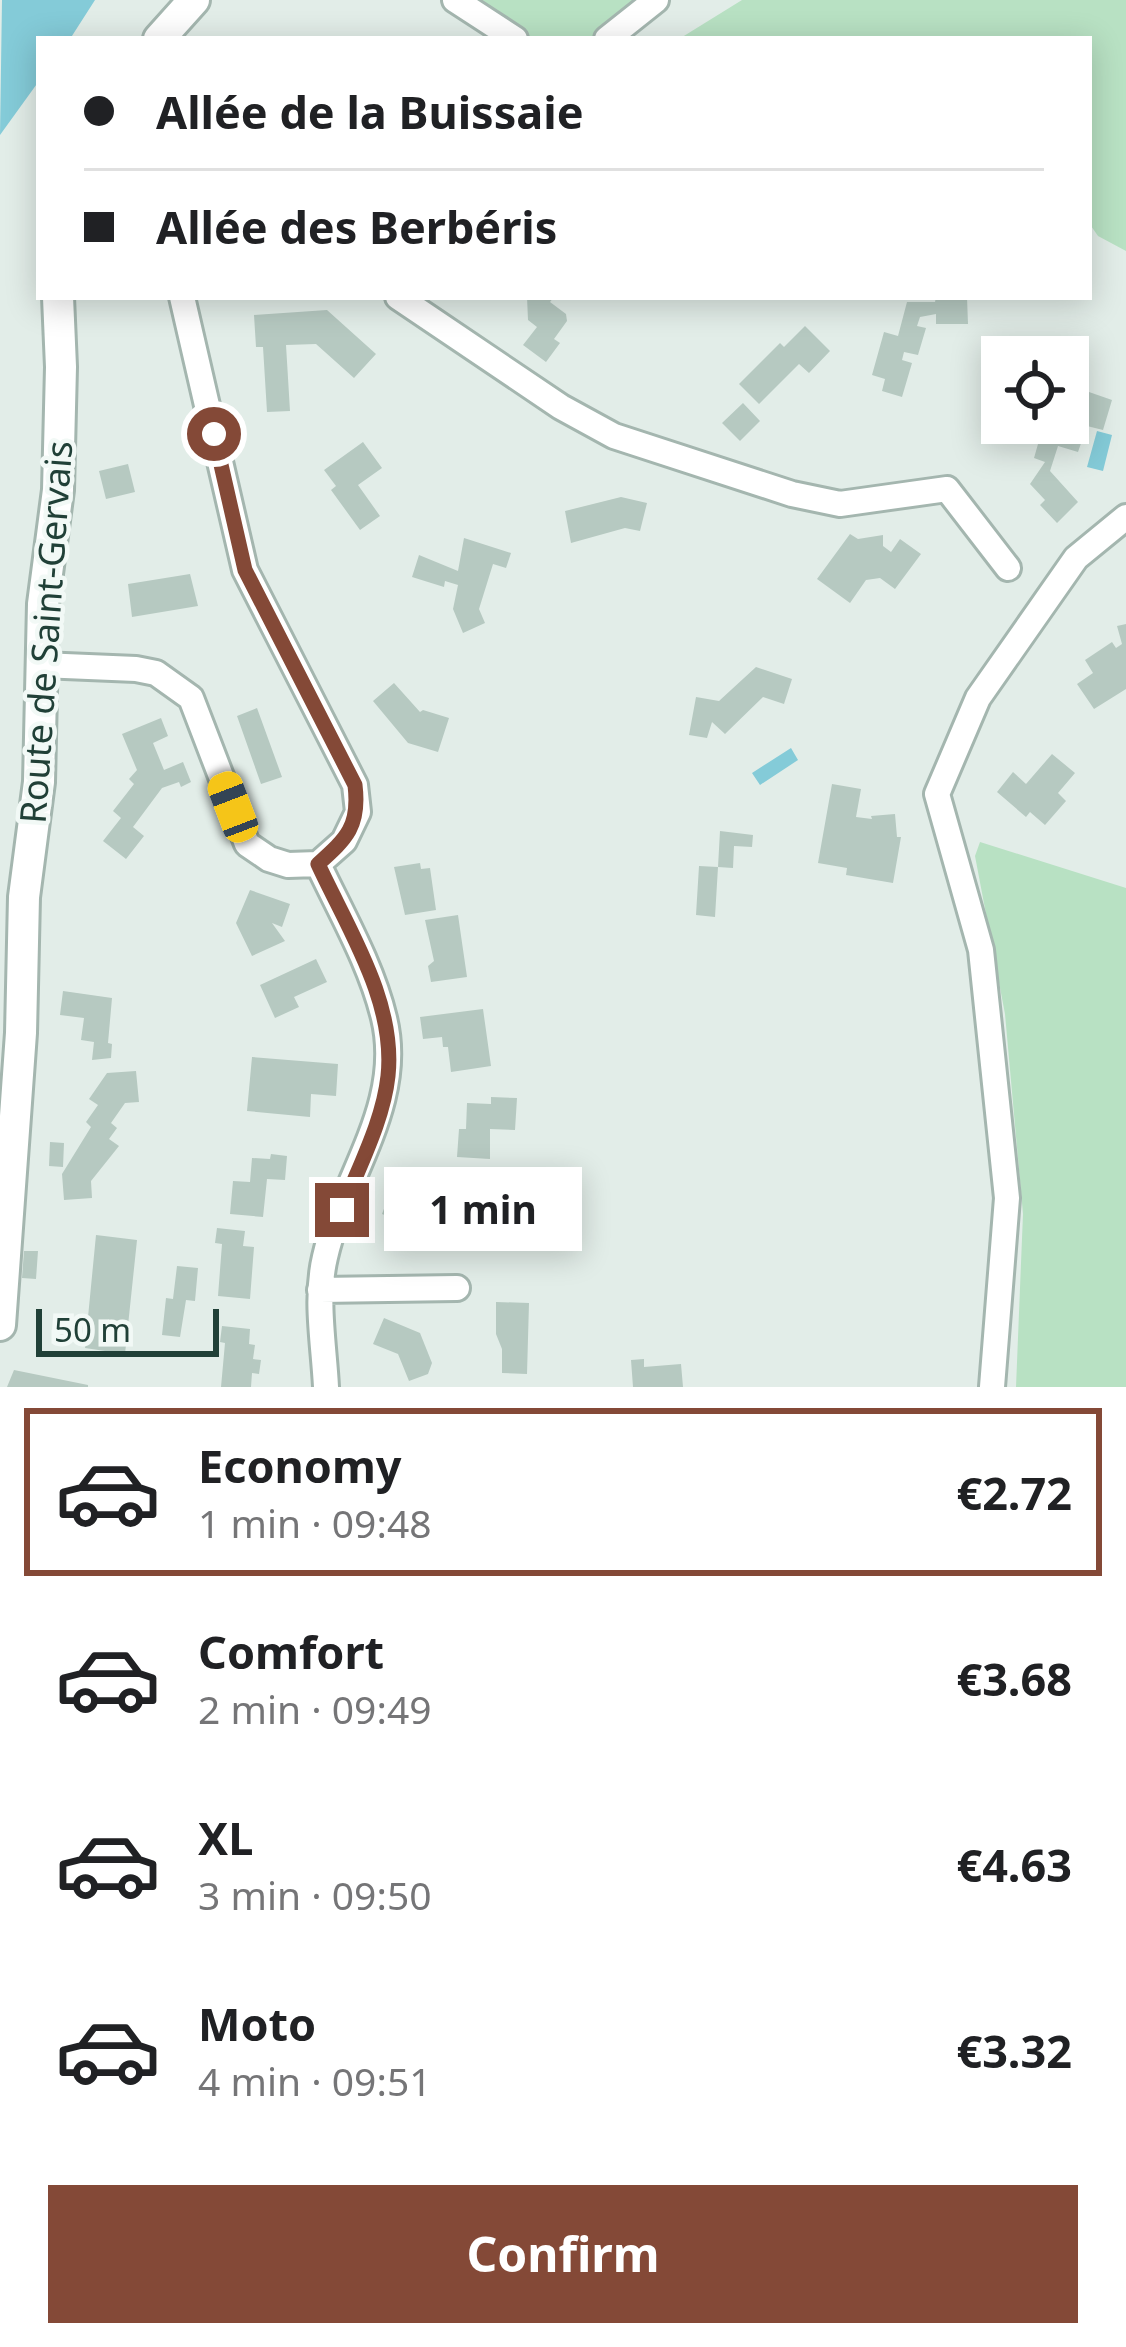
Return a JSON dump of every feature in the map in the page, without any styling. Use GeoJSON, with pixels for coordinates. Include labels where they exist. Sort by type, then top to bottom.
{"type":"FeatureCollection","features":[{"type":"Feature","properties":{"kind":"street"},"geometry":{"type":"LineString","coordinates":[[162,36],[194,0]]}},
{"type":"Feature","properties":{"kind":"street"},"geometry":{"type":"LineString","coordinates":[[455,0],[510,36]]}},
{"type":"Feature","properties":{"kind":"street"},"geometry":{"type":"LineString","coordinates":[[611,36],[656,0]]}},
{"type":"Feature","properties":{"kind":"street","name":"Route de Saint-Gervais"},"geometry":{"type":"LineString","coordinates":[[0,1325],[21,1033],[24,897],[39,782],[43,604],[58,490],[58,300]]}},
{"type":"Feature","properties":{"kind":"street"},"geometry":{"type":"LineString","coordinates":[[41,665],[156,673],[191,698],[247,844],[268,859],[288,865],[318,864],[344,841],[358,812],[355,785],[245,570],[183,300]]}},
{"type":"Feature","properties":{"kind":"street"},"geometry":{"type":"LineString","coordinates":[[403,300],[614,436],[793,494],[839,504],[947,489],[1009,568]]}},
{"type":"Feature","properties":{"kind":"street"},"geometry":{"type":"LineString","coordinates":[[992,1387],[1007,1198],[981,950],[938,794],[978,698],[1076,558],[1126,517]]}},
{"type":"Feature","properties":{"kind":"street"},"geometry":{"type":"LineString","coordinates":[[318,864],[366,965],[385,1020],[388,1076],[376,1121],[325,1255],[320,1290],[326,1387]]}},
{"type":"Feature","properties":{"kind":"street"},"geometry":{"type":"LineString","coordinates":[[320,1290],[457,1288]]}},
{"type":"Feature","properties":{"kind":"green space"},"geometry":{"type":"Polygon","coordinates":[[[467,0],[652,0],[620,36],[516,36],[467,0]]]}},
{"type":"Feature","properties":{"kind":"green space"},"geometry":{"type":"Polygon","coordinates":[[[742,0],[1126,0],[1126,251],[1098,236],[1092,227],[1092,36],[684,36],[742,0]]]}},
{"type":"Feature","properties":{"kind":"green space"},"geometry":{"type":"Polygon","coordinates":[[[980,842],[1126,888],[1126,1387],[1016,1387],[1023,1214],[1005,1014],[975,856],[980,842]]]}},
{"type":"Feature","properties":{"kind":"water"},"geometry":{"type":"Polygon","coordinates":[[[2,0],[95,0],[72,36],[36,36],[36,85],[0,135],[2,0]]]}},
{"type":"Feature","properties":{"kind":"water"},"geometry":{"type":"Polygon","coordinates":[[[1097,431],[1112,435],[1103,471],[1087,467],[1097,431]]]}},
{"type":"Feature","properties":{"kind":"water"},"geometry":{"type":"Polygon","coordinates":[[[791,748],[798,760],[760,785],[752,773],[791,748]]]}},
{"type":"Feature","properties":{"kind":"building"},"geometry":{"type":"Polygon","coordinates":[[[527,300],[552,300],[566,314],[567,321],[554,339],[560,343],[546,362],[523,345],[537,327],[528,320],[527,300]]]}},
{"type":"Feature","properties":{"kind":"building"},"geometry":{"type":"Polygon","coordinates":[[[967,300],[968,324],[936,324],[936,314],[920,317],[917,326],[926,328],[918,355],[904,352],[902,360],[912,363],[902,397],[882,391],[885,379],[872,375],[884,332],[898,336],[907,302],[967,300]]]}},
{"type":"Feature","properties":{"kind":"building"},"geometry":{"type":"Polygon","coordinates":[[[327,310],[376,354],[354,378],[316,344],[286,345],[290,411],[267,412],[263,347],[256,347],[254,315],[327,310]]]}},
{"type":"Feature","properties":{"kind":"building"},"geometry":{"type":"Polygon","coordinates":[[[805,326],[830,351],[809,373],[799,364],[759,404],[739,384],[780,343],[784,347],[805,326]]]}},
{"type":"Feature","properties":{"kind":"building"},"geometry":{"type":"Polygon","coordinates":[[[1089,392],[1112,400],[1103,430],[1089,426],[1089,392]]]}},
{"type":"Feature","properties":{"kind":"building"},"geometry":{"type":"Polygon","coordinates":[[[743,403],[760,421],[740,441],[722,423],[743,403]]]}},
{"type":"Feature","properties":{"kind":"building"},"geometry":{"type":"Polygon","coordinates":[[[363,442],[382,468],[358,485],[380,516],[360,530],[331,490],[336,486],[324,470],[363,442]]]}},
{"type":"Feature","properties":{"kind":"building"},"geometry":{"type":"Polygon","coordinates":[[[1038,444],[1081,444],[1078,452],[1058,446],[1050,471],[1078,502],[1057,523],[1040,505],[1045,500],[1030,484],[1045,462],[1034,458],[1038,444]]]}},
{"type":"Feature","properties":{"kind":"building"},"geometry":{"type":"Polygon","coordinates":[[[128,464],[135,492],[106,499],[99,471],[128,464]]]}},
{"type":"Feature","properties":{"kind":"building"},"geometry":{"type":"Polygon","coordinates":[[[621,497],[647,503],[640,531],[625,528],[571,543],[565,511],[621,497]]]}},
{"type":"Feature","properties":{"kind":"building"},"geometry":{"type":"Polygon","coordinates":[[[850,534],[858,539],[883,535],[883,546],[891,552],[900,539],[921,554],[895,589],[880,578],[866,580],[850,603],[817,579],[850,534]]]}},
{"type":"Feature","properties":{"kind":"building"},"geometry":{"type":"Polygon","coordinates":[[[464,538],[511,553],[506,568],[493,564],[479,609],[485,623],[463,633],[453,609],[458,585],[445,581],[444,587],[412,577],[419,555],[458,571],[464,538]]]}},
{"type":"Feature","properties":{"kind":"building"},"geometry":{"type":"Polygon","coordinates":[[[190,574],[198,606],[132,617],[128,584],[190,574]]]}},
{"type":"Feature","properties":{"kind":"building"},"geometry":{"type":"Polygon","coordinates":[[[1126,624],[1126,689],[1094,709],[1077,684],[1093,673],[1085,660],[1112,642],[1116,648],[1122,644],[1117,626],[1126,624]]]}},
{"type":"Feature","properties":{"kind":"building"},"geometry":{"type":"Polygon","coordinates":[[[756,667],[792,679],[784,704],[763,697],[725,734],[712,722],[707,738],[689,735],[696,697],[719,701],[756,667]]]}},
{"type":"Feature","properties":{"kind":"building"},"geometry":{"type":"Polygon","coordinates":[[[394,683],[420,712],[449,718],[438,752],[408,743],[373,701],[394,683]]]}},
{"type":"Feature","properties":{"kind":"building"},"geometry":{"type":"Polygon","coordinates":[[[257,708],[282,777],[261,784],[237,716],[257,708]]]}},
{"type":"Feature","properties":{"kind":"building"},"geometry":{"type":"Polygon","coordinates":[[[161,718],[168,736],[153,743],[164,770],[183,762],[191,782],[162,788],[133,827],[144,836],[126,859],[103,841],[121,818],[113,811],[134,784],[129,779],[137,770],[122,734],[161,718]]]}},
{"type":"Feature","properties":{"kind":"building"},"geometry":{"type":"Polygon","coordinates":[[[1052,754],[1075,773],[1058,793],[1066,801],[1045,825],[1030,812],[1026,817],[997,792],[1013,772],[1026,784],[1052,754]]]}},
{"type":"Feature","properties":{"kind":"building"},"geometry":{"type":"Polygon","coordinates":[[[832,784],[861,789],[856,817],[895,814],[897,837],[901,837],[893,883],[846,875],[847,868],[818,863],[832,784]]]}},
{"type":"Feature","properties":{"kind":"building"},"geometry":{"type":"Polygon","coordinates":[[[720,831],[753,835],[752,847],[734,846],[733,868],[718,867],[720,831]]]}},
{"type":"Feature","properties":{"kind":"building"},"geometry":{"type":"Polygon","coordinates":[[[420,863],[421,869],[430,868],[436,910],[405,915],[394,867],[420,863]]]}},
{"type":"Feature","properties":{"kind":"building"},"geometry":{"type":"Polygon","coordinates":[[[699,866],[718,867],[715,917],[696,915],[699,866]]]}},
{"type":"Feature","properties":{"kind":"building"},"geometry":{"type":"Polygon","coordinates":[[[250,890],[290,904],[282,927],[272,923],[285,941],[252,956],[236,923],[250,890]]]}},
{"type":"Feature","properties":{"kind":"building"},"geometry":{"type":"Polygon","coordinates":[[[458,915],[467,977],[431,982],[428,966],[434,961],[425,920],[458,915]]]}},
{"type":"Feature","properties":{"kind":"building"},"geometry":{"type":"Polygon","coordinates":[[[316,959],[327,982],[294,997],[299,1007],[275,1018],[260,985],[316,959]]]}},
{"type":"Feature","properties":{"kind":"building"},"geometry":{"type":"Polygon","coordinates":[[[63,991],[112,998],[111,1058],[92,1060],[94,1042],[81,1040],[84,1018],[60,1015],[63,991]]]}},
{"type":"Feature","properties":{"kind":"building"},"geometry":{"type":"Polygon","coordinates":[[[483,1009],[491,1066],[451,1072],[448,1047],[443,1047],[442,1037],[423,1039],[420,1017],[483,1009]]]}},
{"type":"Feature","properties":{"kind":"building"},"geometry":{"type":"Polygon","coordinates":[[[252,1057],[338,1064],[336,1096],[311,1094],[310,1117],[247,1111],[252,1057]]]}},
{"type":"Feature","properties":{"kind":"building"},"geometry":{"type":"Polygon","coordinates":[[[136,1071],[139,1102],[125,1103],[111,1123],[117,1128],[109,1139],[119,1146],[91,1181],[92,1198],[64,1200],[62,1174],[91,1127],[86,1122],[98,1105],[89,1099],[107,1073],[136,1071]]]}},
{"type":"Feature","properties":{"kind":"building"},"geometry":{"type":"Polygon","coordinates":[[[491,1097],[517,1098],[515,1130],[490,1129],[490,1159],[457,1157],[459,1129],[466,1129],[467,1103],[491,1104],[491,1097]]]}},
{"type":"Feature","properties":{"kind":"building"},"geometry":{"type":"Polygon","coordinates":[[[50,1142],[64,1143],[63,1167],[49,1166],[50,1142]]]}},
{"type":"Feature","properties":{"kind":"building"},"geometry":{"type":"Polygon","coordinates":[[[271,1154],[287,1156],[285,1180],[267,1179],[263,1217],[230,1214],[233,1181],[250,1182],[252,1158],[270,1159],[271,1154]]]}},
{"type":"Feature","properties":{"kind":"building"},"geometry":{"type":"Polygon","coordinates":[[[393,1185],[437,1202],[427,1231],[382,1214],[393,1185]]]}},
{"type":"Feature","properties":{"kind":"building"},"geometry":{"type":"Polygon","coordinates":[[[489,1190],[532,1191],[530,1246],[517,1242],[512,1231],[473,1232],[475,1194],[489,1194],[489,1190]]]}},
{"type":"Feature","properties":{"kind":"building"},"geometry":{"type":"Polygon","coordinates":[[[217,1228],[245,1231],[243,1246],[254,1247],[250,1299],[218,1296],[222,1244],[215,1243],[217,1228]]]}},
{"type":"Feature","properties":{"kind":"building"},"geometry":{"type":"Polygon","coordinates":[[[96,1235],[137,1240],[125,1354],[85,1348],[96,1235]]]}},
{"type":"Feature","properties":{"kind":"building"},"geometry":{"type":"Polygon","coordinates":[[[24,1251],[38,1251],[36,1279],[22,1278],[24,1251]]]}},
{"type":"Feature","properties":{"kind":"building"},"geometry":{"type":"Polygon","coordinates":[[[177,1266],[198,1268],[195,1301],[186,1300],[180,1337],[162,1335],[166,1298],[173,1299],[177,1266]]]}},
{"type":"Feature","properties":{"kind":"building"},"geometry":{"type":"Polygon","coordinates":[[[496,1302],[529,1303],[527,1374],[502,1373],[496,1302]]]}},
{"type":"Feature","properties":{"kind":"building"},"geometry":{"type":"Polygon","coordinates":[[[384,1318],[420,1333],[432,1363],[428,1374],[409,1381],[398,1354],[373,1344],[384,1318]]]}},
{"type":"Feature","properties":{"kind":"building"},"geometry":{"type":"Polygon","coordinates":[[[222,1326],[250,1329],[253,1359],[261,1360],[259,1374],[252,1373],[251,1387],[221,1387],[222,1326]]]}},
{"type":"Feature","properties":{"kind":"building"},"geometry":{"type":"Polygon","coordinates":[[[644,1359],[644,1367],[681,1364],[683,1387],[633,1387],[631,1360],[644,1359]]]}},
{"type":"Feature","properties":{"kind":"building"},"geometry":{"type":"Polygon","coordinates":[[[14,1370],[88,1385],[88,1387],[7,1387],[14,1370]]]}},
{"type":"Feature","properties":{"kind":"route"},"geometry":{"type":"LineString","coordinates":[[214,434],[245,570],[355,785],[358,812],[344,841],[318,864],[366,965],[385,1020],[388,1076],[342,1210]]}}]}
